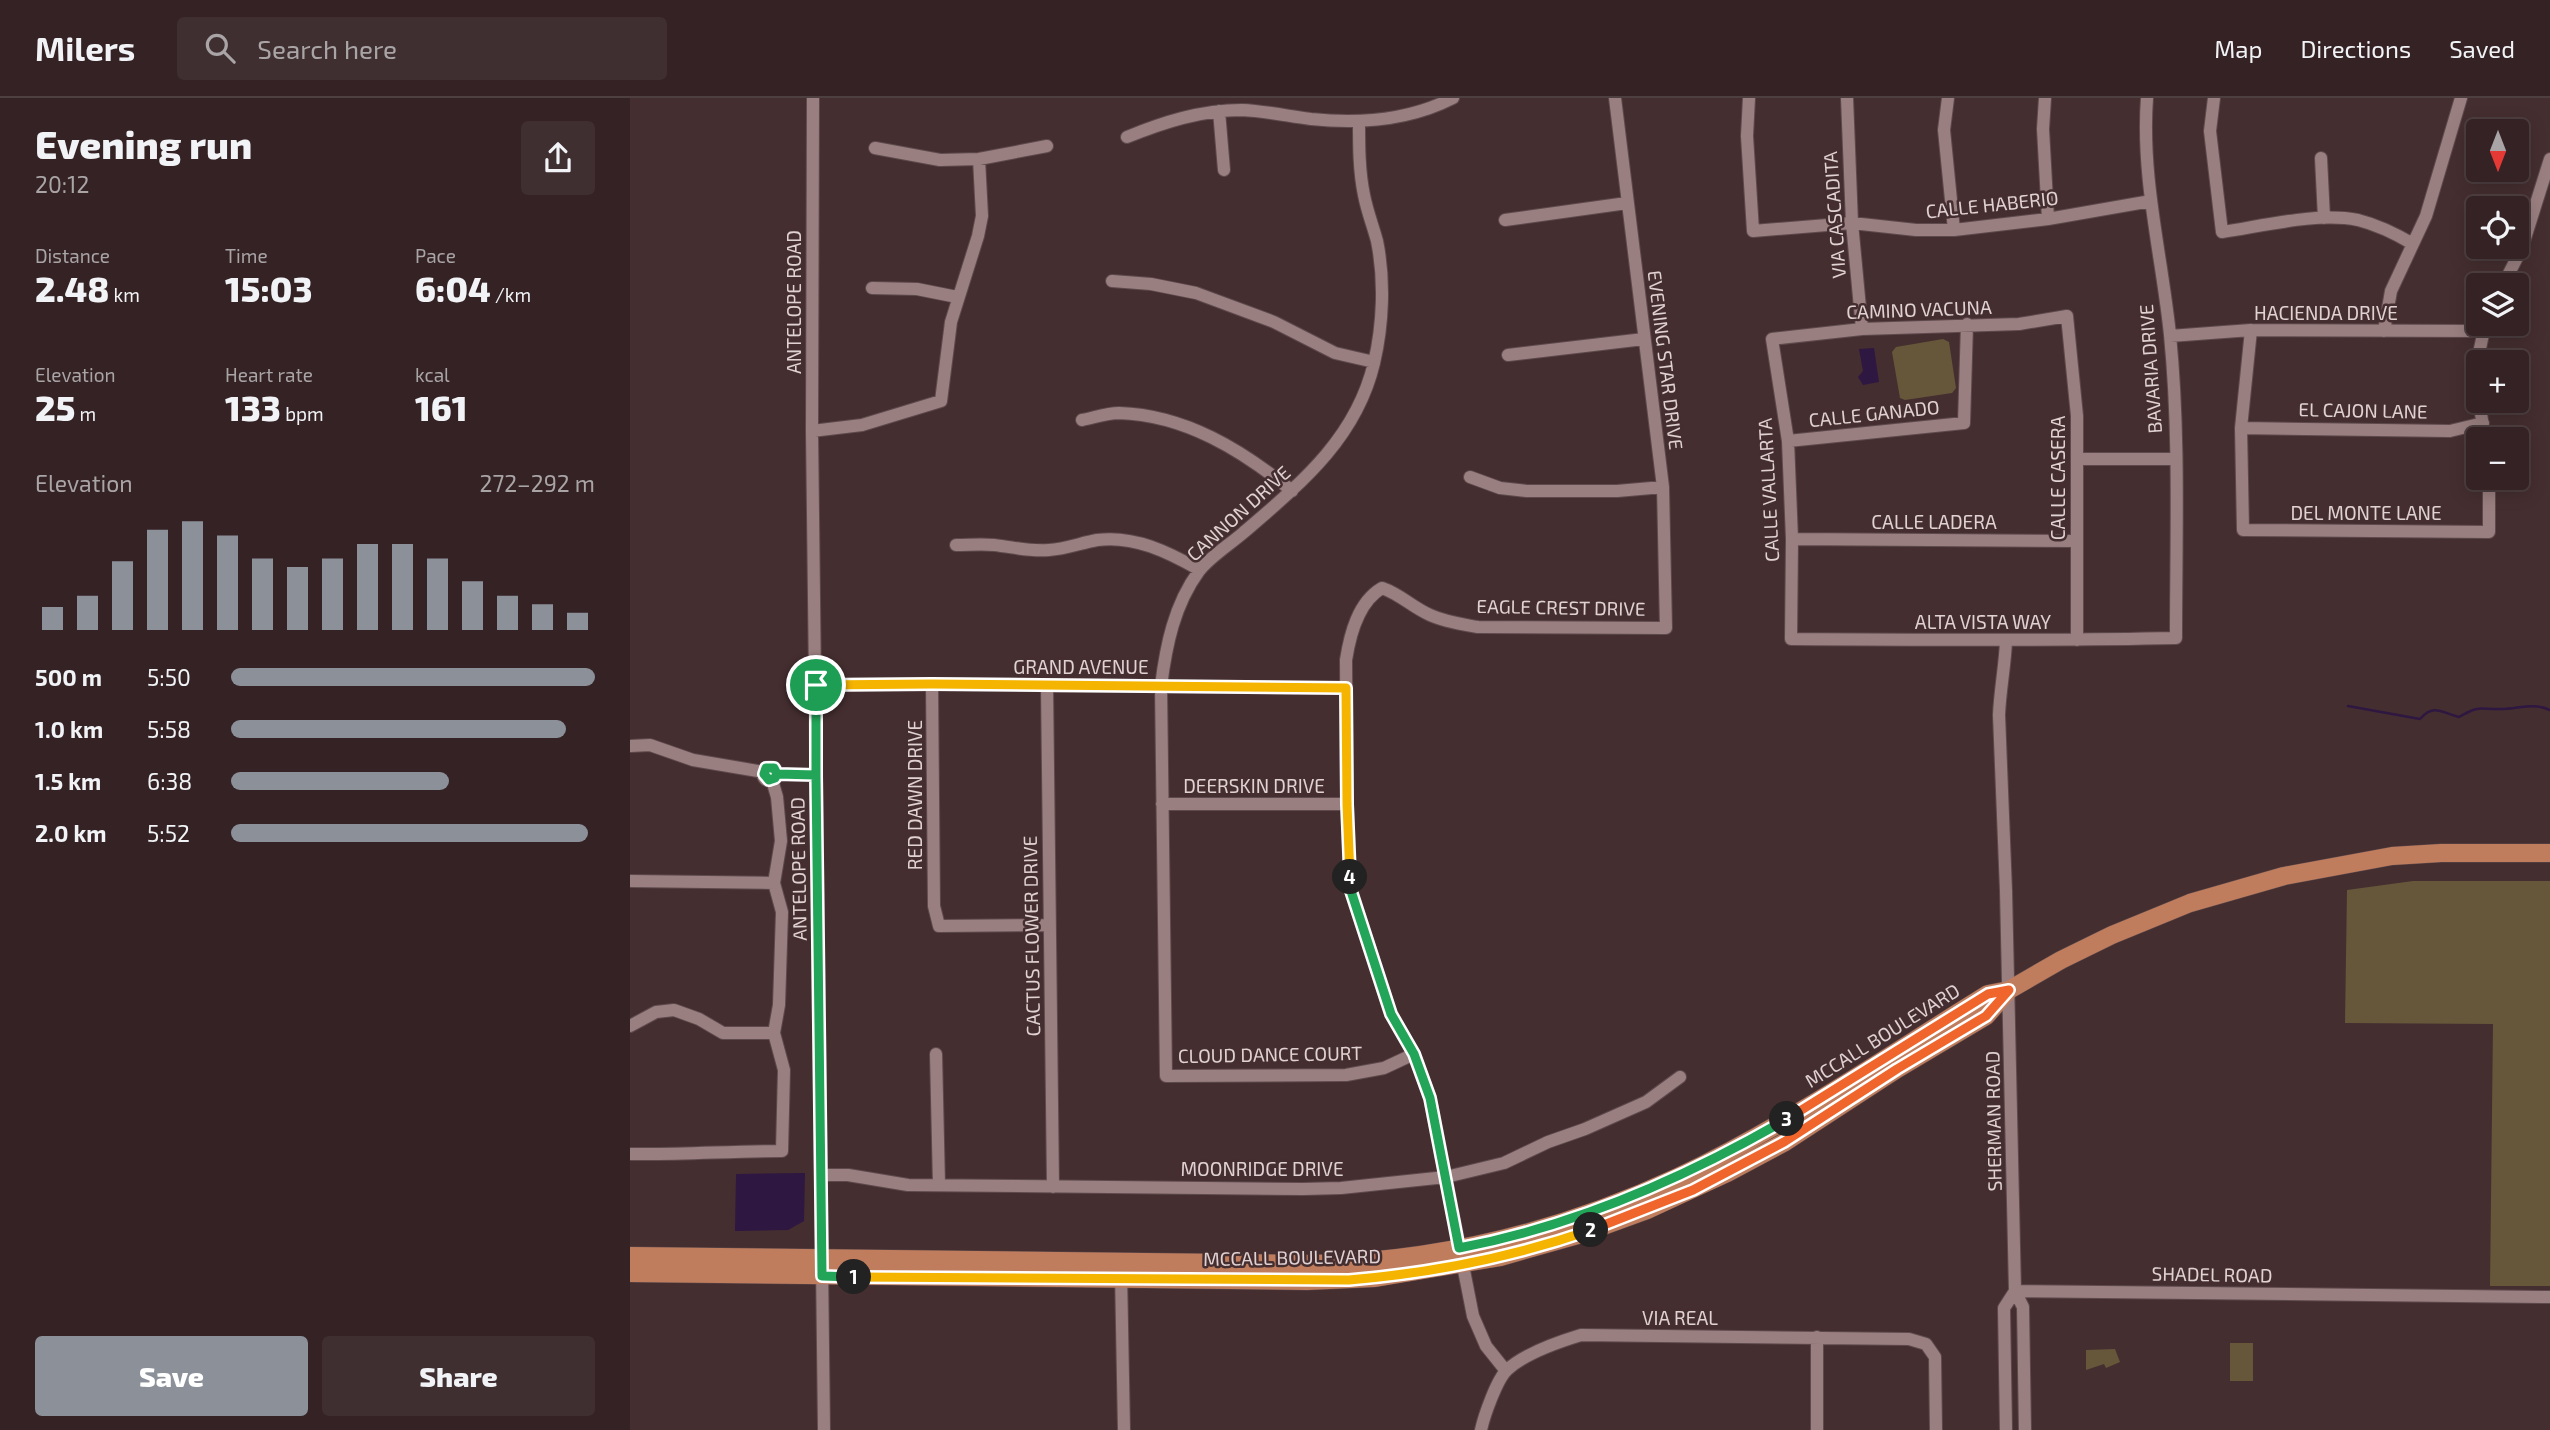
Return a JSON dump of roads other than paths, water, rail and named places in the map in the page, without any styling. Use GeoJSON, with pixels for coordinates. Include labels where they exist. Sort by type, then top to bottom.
{"type":"FeatureCollection","features":[{"type":"Feature","properties":{"kind":"main road","name":"MCCALL BOULEVARD"},"geometry":{"type":"LineString","coordinates":[[630,1256],[822,1267],[1121,1271],[1343,1263],[1411,1256],[1461,1256],[1552,1243],[1647,1210],[1727,1173],[1796,1135],[1897,1069],[1986,1016],[2009,990],[2061,960],[2153,916],[2237,888],[2319,868],[2392,856],[2550,853]]}},
{"type":"Feature","properties":{"kind":"main road","name":"MCCALL BOULEVARD"},"geometry":{"type":"LineString","coordinates":[[1461,1256],[1502,1240],[1569,1220],[1677,1177],[1749,1140],[1988,994],[2009,990]]}},
{"type":"Feature","properties":{"kind":"main road"},"geometry":{"type":"LineString","coordinates":[[1647,1210],[1667,1190],[1742,1153],[1749,1140]]}},
{"type":"Feature","properties":{"kind":"main road","name":"MCCALL BOULEVARD"},"geometry":{"type":"LineString","coordinates":[[630,1273],[822,1267]]}},
{"type":"Feature","properties":{"kind":"street","name":"ANTELOPE ROAD"},"geometry":{"type":"LineString","coordinates":[[813,98],[811,431],[824,1430]]}},
{"type":"Feature","properties":{"kind":"street"},"geometry":{"type":"LineString","coordinates":[[1127,137],[1159,124],[1219,111],[1242,110],[1359,121],[1410,113],[1453,98]]}},
{"type":"Feature","properties":{"kind":"street","name":"EVENING STAR DRIVE"},"geometry":{"type":"LineString","coordinates":[[1615,98],[1662,487],[1666,628]]}},
{"type":"Feature","properties":{"kind":"street","name":"CALLE HABERIO"},"geometry":{"type":"LineString","coordinates":[[1749,98],[1747,136],[1753,231],[1852,223],[1916,230],[1954,230],[2048,219],[2151,201]]}},
{"type":"Feature","properties":{"kind":"street","name":"VIA CASCADITA"},"geometry":{"type":"LineString","coordinates":[[1847,98],[1852,223],[1862,329]]}},
{"type":"Feature","properties":{"kind":"street"},"geometry":{"type":"LineString","coordinates":[[1948,98],[1944,130],[1954,230]]}},
{"type":"Feature","properties":{"kind":"street"},"geometry":{"type":"LineString","coordinates":[[2045,98],[2043,129],[2048,219]]}},
{"type":"Feature","properties":{"kind":"street","name":"BAVARIA DRIVE"},"geometry":{"type":"LineString","coordinates":[[2147,98],[2144,132],[2170,335],[2176,459],[2176,638]]}},
{"type":"Feature","properties":{"kind":"street"},"geometry":{"type":"LineString","coordinates":[[2214,98],[2210,131],[2222,232],[2324,218],[2357,220],[2386,229],[2413,244]]}},
{"type":"Feature","properties":{"kind":"street"},"geometry":{"type":"LineString","coordinates":[[2384,331],[2391,290],[2426,216],[2461,98]]}},
{"type":"Feature","properties":{"kind":"street"},"geometry":{"type":"LineString","coordinates":[[1219,111],[1224,170]]}},
{"type":"Feature","properties":{"kind":"street","name":"CANNON DRIVE"},"geometry":{"type":"LineString","coordinates":[[1166,1076],[1161,686],[1165,652],[1174,620],[1200,570],[1315,470],[1353,419],[1365,394],[1381,320],[1381,281],[1377,242],[1364,196],[1359,160],[1359,121]]}},
{"type":"Feature","properties":{"kind":"street"},"geometry":{"type":"LineString","coordinates":[[875,148],[923,159],[979,159],[1047,146]]}},
{"type":"Feature","properties":{"kind":"street"},"geometry":{"type":"LineString","coordinates":[[2321,158],[2324,218]]}},
{"type":"Feature","properties":{"kind":"street"},"geometry":{"type":"LineString","coordinates":[[811,431],[862,425],[941,401],[946,351],[957,297],[982,216],[979,159]]}},
{"type":"Feature","properties":{"kind":"street"},"geometry":{"type":"LineString","coordinates":[[2509,273],[2522,248],[2550,159]]}},
{"type":"Feature","properties":{"kind":"street"},"geometry":{"type":"LineString","coordinates":[[1505,220],[1627,203]]}},
{"type":"Feature","properties":{"kind":"street"},"geometry":{"type":"LineString","coordinates":[[1112,281],[1151,284],[1196,293],[1274,322],[1335,353],[1374,362]]}},
{"type":"Feature","properties":{"kind":"street"},"geometry":{"type":"LineString","coordinates":[[872,288],[917,289],[957,297]]}},
{"type":"Feature","properties":{"kind":"street","name":"CAMINO VACUNA"},"geometry":{"type":"LineString","coordinates":[[1772,339],[1862,329],[2020,324],[2067,316]]}},
{"type":"Feature","properties":{"kind":"street","name":"CALLE CASERA"},"geometry":{"type":"LineString","coordinates":[[2067,316],[2075,384],[2077,640]]}},
{"type":"Feature","properties":{"kind":"street","name":"CALLE GANADO"},"geometry":{"type":"LineString","coordinates":[[1788,441],[1964,423],[1967,324]]}},
{"type":"Feature","properties":{"kind":"street","name":"HACIENDA DRIVE"},"geometry":{"type":"LineString","coordinates":[[2170,335],[2251,330],[2466,329]]}},
{"type":"Feature","properties":{"kind":"street"},"geometry":{"type":"LineString","coordinates":[[2241,428],[2251,330]]}},
{"type":"Feature","properties":{"kind":"street"},"geometry":{"type":"LineString","coordinates":[[1508,355],[1644,338]]}},
{"type":"Feature","properties":{"kind":"street","name":"CALLE VALLARTA"},"geometry":{"type":"LineString","coordinates":[[1772,339],[1788,441],[1792,539],[1791,639]]}},
{"type":"Feature","properties":{"kind":"street"},"geometry":{"type":"LineString","coordinates":[[1082,420],[1116,413],[1179,425],[1212,436],[1240,452],[1292,491]]}},
{"type":"Feature","properties":{"kind":"street"},"geometry":{"type":"LineString","coordinates":[[2481,413],[2484,427]]}},
{"type":"Feature","properties":{"kind":"street","name":"EL CAJON LANE"},"geometry":{"type":"LineString","coordinates":[[2241,428],[2450,431],[2483,423]]}},
{"type":"Feature","properties":{"kind":"street","name":"DEL MONTE LANE"},"geometry":{"type":"LineString","coordinates":[[2241,428],[2243,530],[2489,532],[2488,490]]}},
{"type":"Feature","properties":{"kind":"street"},"geometry":{"type":"LineString","coordinates":[[2077,458],[2176,459]]}},
{"type":"Feature","properties":{"kind":"street"},"geometry":{"type":"LineString","coordinates":[[1470,477],[1500,488],[1527,491],[1617,491],[1662,487]]}},
{"type":"Feature","properties":{"kind":"street","name":"CALLE LADERA"},"geometry":{"type":"LineString","coordinates":[[1792,539],[2077,541]]}},
{"type":"Feature","properties":{"kind":"street"},"geometry":{"type":"LineString","coordinates":[[956,545],[1050,550],[1099,540],[1123,540],[1172,554],[1200,570]]}},
{"type":"Feature","properties":{"kind":"street","name":"EAGLE CREST DRIVE"},"geometry":{"type":"LineString","coordinates":[[1346,688],[1349,642],[1364,604],[1371,594],[1382,587],[1397,593],[1429,615],[1478,627],[1666,628]]}},
{"type":"Feature","properties":{"kind":"street","name":"ALTA VISTA WAY"},"geometry":{"type":"LineString","coordinates":[[1791,639],[2006,641],[2176,638]]}},
{"type":"Feature","properties":{"kind":"street","name":"SHERMAN ROAD"},"geometry":{"type":"LineString","coordinates":[[2006,641],[1999,715],[2009,990],[2015,1291],[2023,1307],[2025,1430]]}},
{"type":"Feature","properties":{"kind":"street","name":"RED DAWN DRIVE"},"geometry":{"type":"LineString","coordinates":[[932,684],[934,906],[939,926],[1050,925]]}},
{"type":"Feature","properties":{"kind":"street","name":"GRAND AVENUE"},"geometry":{"type":"LineString","coordinates":[[816,685],[1346,688]]}},
{"type":"Feature","properties":{"kind":"street","name":"CACTUS FLOWER DRIVE"},"geometry":{"type":"LineString","coordinates":[[1047,686],[1053,1187]]}},
{"type":"Feature","properties":{"kind":"street"},"geometry":{"type":"LineString","coordinates":[[1346,688],[1351,891],[1391,1014],[1414,1054],[1430,1098],[1473,1316],[1486,1346],[1506,1371],[1485,1413],[1481,1430]]}},
{"type":"Feature","properties":{"kind":"street"},"geometry":{"type":"LineString","coordinates":[[630,746],[650,745],[693,760],[771,775],[816,775]]}},
{"type":"Feature","properties":{"kind":"street"},"geometry":{"type":"LineString","coordinates":[[630,1154],[681,1155],[713,1150],[782,1151],[784,1070],[774,1033],[779,1005],[782,912],[774,883],[780,842],[777,797],[771,775]]}},
{"type":"Feature","properties":{"kind":"street","name":"DEERSKIN DRIVE"},"geometry":{"type":"LineString","coordinates":[[1162,804],[1347,804]]}},
{"type":"Feature","properties":{"kind":"street"},"geometry":{"type":"LineString","coordinates":[[630,881],[774,883]]}},
{"type":"Feature","properties":{"kind":"street"},"geometry":{"type":"LineString","coordinates":[[630,1026],[656,1012],[674,1010],[723,1033],[774,1033]]}},
{"type":"Feature","properties":{"kind":"street"},"geometry":{"type":"LineString","coordinates":[[936,1054],[939,1185]]}},
{"type":"Feature","properties":{"kind":"street","name":"CLOUD DANCE COURT"},"geometry":{"type":"LineString","coordinates":[[1166,1076],[1346,1075],[1384,1068],[1414,1054]]}},
{"type":"Feature","properties":{"kind":"street","name":"MOONRIDGE DRIVE"},"geometry":{"type":"LineString","coordinates":[[821,1175],[859,1176],[908,1185],[1328,1188],[1446,1177],[1504,1163],[1548,1142],[1585,1129],[1646,1102],[1680,1077]]}},
{"type":"Feature","properties":{"kind":"street"},"geometry":{"type":"LineString","coordinates":[[1121,1271],[1124,1430]]}},
{"type":"Feature","properties":{"kind":"street"},"geometry":{"type":"LineString","coordinates":[[2006,1430],[2004,1308],[2015,1291]]}},
{"type":"Feature","properties":{"kind":"street","name":"SHADEL ROAD"},"geometry":{"type":"LineString","coordinates":[[2015,1291],[2550,1297]]}},
{"type":"Feature","properties":{"kind":"street","name":"VIA REAL"},"geometry":{"type":"LineString","coordinates":[[1506,1371],[1549,1345],[1581,1335],[1909,1339],[1926,1344],[1935,1357],[1936,1430]]}},
{"type":"Feature","properties":{"kind":"street"},"geometry":{"type":"LineString","coordinates":[[1817,1337],[1817,1430]]}},
{"type":"Feature","properties":{"kind":"waterway"},"geometry":{"type":"LineString","coordinates":[[2348,706],[2420,719],[2434,710],[2459,717],[2480,708],[2531,706],[2550,710]]}}]}
